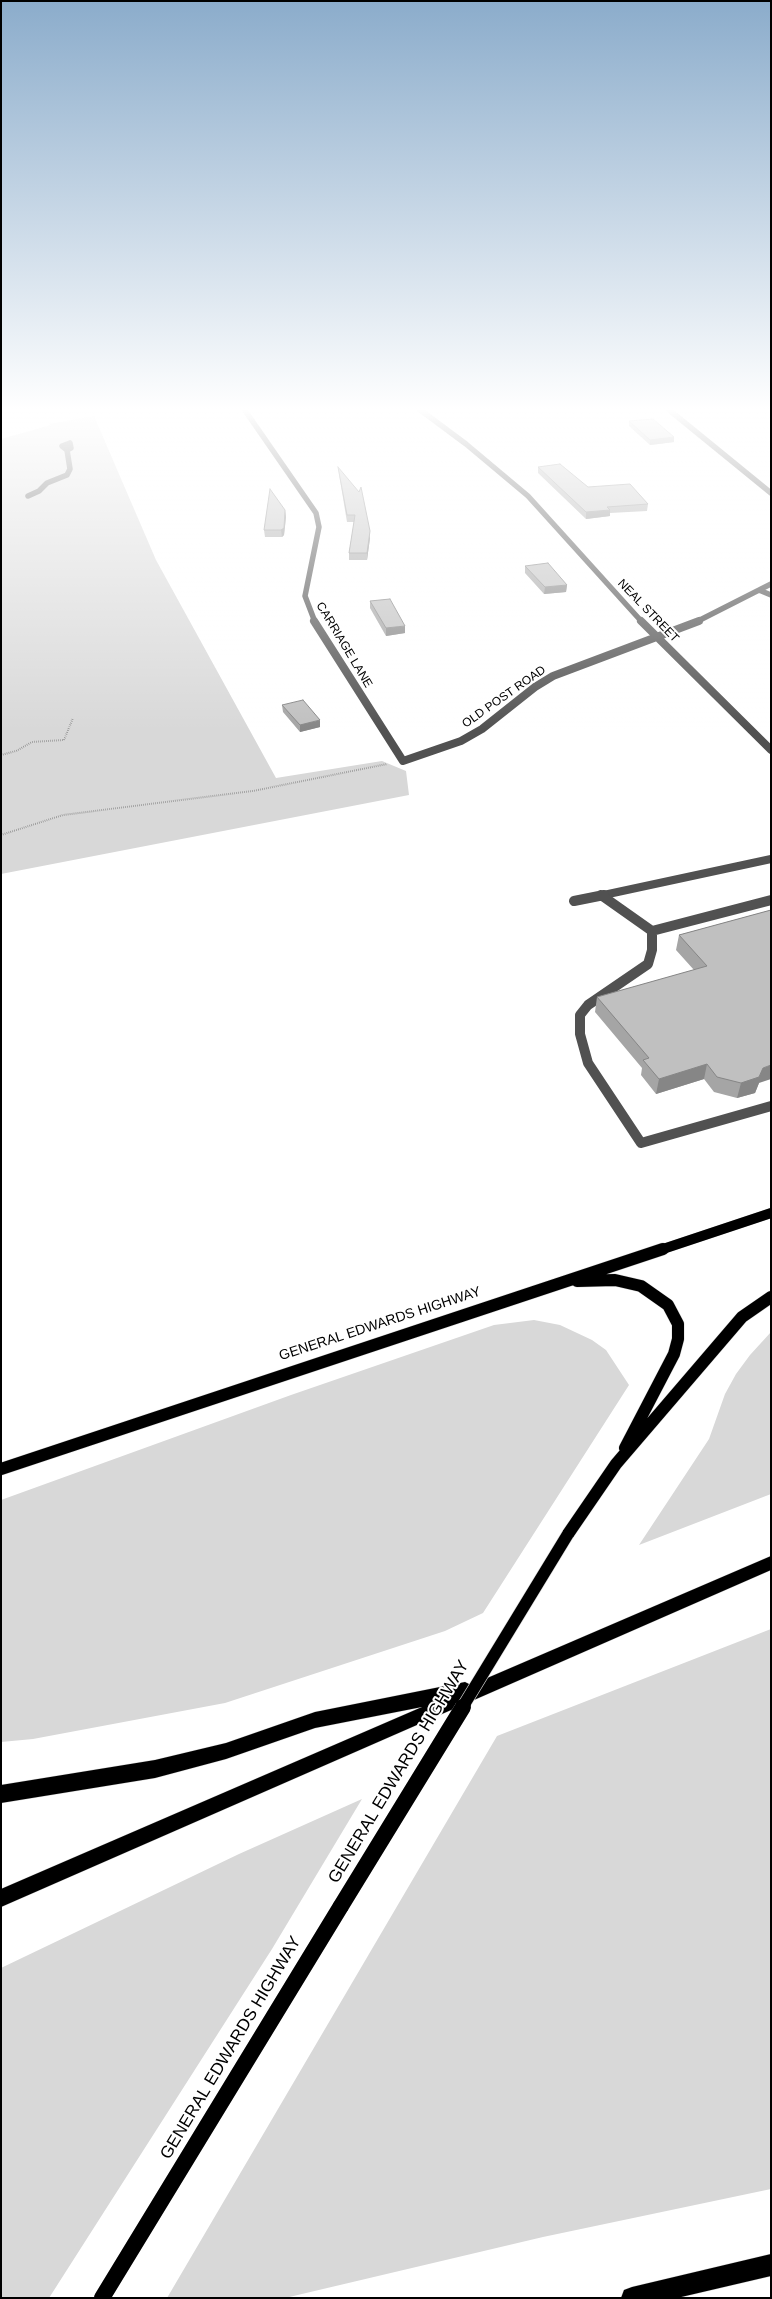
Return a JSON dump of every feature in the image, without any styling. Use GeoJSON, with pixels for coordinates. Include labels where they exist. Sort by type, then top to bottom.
{"type":"FeatureCollection","features":[{"type":"Feature","properties":{"kind":"highway"},"geometry":{"type":"LineString","coordinates":[[1,1898],[771,1563]]}},
{"type":"Feature","properties":{"kind":"highway"},"geometry":{"type":"LineString","coordinates":[[1,1794],[155,1769],[226,1751],[315,1720],[488,1686]]}},
{"type":"Feature","properties":{"kind":"highway"},"geometry":{"type":"LineString","coordinates":[[632,2298],[771,2265]]}},
{"type":"Feature","properties":{"kind":"main road","name":"GENERAL EDWARDS HIGHWAY"},"geometry":{"type":"LineString","coordinates":[[1,1469],[771,1213]]}},
{"type":"Feature","properties":{"kind":"main road"},"geometry":{"type":"LineString","coordinates":[[555,1284],[597,1280],[632,1283],[663,1300],[673,1311],[678,1324],[678,1339],[674,1354],[616,1464]]}},
{"type":"Feature","properties":{"kind":"main road","name":"GENERAL EDWARDS HIGHWAY"},"geometry":{"type":"LineString","coordinates":[[102,2298],[568,1534],[616,1464],[742,1316],[771,1297]]}},
{"type":"Feature","properties":{"kind":"street","name":"CARRIAGE LANE"},"geometry":{"type":"LineString","coordinates":[[317,516],[319,527],[305,596],[312,617],[403,761]]}},
{"type":"Feature","properties":{"kind":"street","name":"NEAL STREET"},"geometry":{"type":"LineString","coordinates":[[546,516],[657,638],[771,750]]}},
{"type":"Feature","properties":{"kind":"street","name":"OLD POST ROAD"},"geometry":{"type":"LineString","coordinates":[[403,761],[434,752],[461,741],[482,728],[535,687],[553,676],[657,638],[703,619],[771,584]]}},
{"type":"Feature","properties":{"kind":"street"},"geometry":{"type":"LineString","coordinates":[[759,590],[771,595]]}},
{"type":"Feature","properties":{"kind":"street"},"geometry":{"type":"LineString","coordinates":[[574,901],[771,859]]}},
{"type":"Feature","properties":{"kind":"street"},"geometry":{"type":"LineString","coordinates":[[601,895],[652,931],[771,900]]}},
{"type":"Feature","properties":{"kind":"street"},"geometry":{"type":"LineString","coordinates":[[652,931],[652,950],[648,964],[588,1005],[580,1015],[580,1034],[588,1063],[641,1143],[771,1106]]}},
{"type":"Feature","properties":{"kind":"path"},"geometry":{"type":"LineString","coordinates":[[1,755],[16,751],[32,742],[64,740],[73,718]]}},
{"type":"Feature","properties":{"kind":"path"},"geometry":{"type":"LineString","coordinates":[[1,835],[64,815],[253,791],[403,761]]}},
{"type":"Feature","properties":{"kind":"shaded area"},"geometry":{"type":"Polygon","coordinates":[[[1,516],[137,516],[156,560],[276,778],[382,761],[406,771],[409,795],[1,874],[1,516]]]}},
{"type":"Feature","properties":{"kind":"shaded area"},"geometry":{"type":"Polygon","coordinates":[[[534,1320],[560,1325],[592,1340],[606,1350],[629,1385],[483,1613],[445,1631],[225,1703],[33,1739],[1,1742],[1,1500],[291,1395],[494,1325],[534,1320]]]}},
{"type":"Feature","properties":{"kind":"shaded area"},"geometry":{"type":"Polygon","coordinates":[[[771,1332],[771,1494],[639,1545],[709,1439],[725,1394],[736,1374],[750,1355],[771,1332]]]}},
{"type":"Feature","properties":{"kind":"shaded area"},"geometry":{"type":"Polygon","coordinates":[[[771,1629],[771,2189],[543,2237],[285,2298],[167,2298],[497,1736],[771,1629]]]}},
{"type":"Feature","properties":{"kind":"shaded area"},"geometry":{"type":"Polygon","coordinates":[[[362,1799],[272,1949],[49,2298],[1,2298],[1,1968],[239,1854],[362,1799]]]}},
{"type":"Feature","properties":{"kind":"building"},"geometry":{"type":"Polygon","coordinates":[[[266,516],[285,516],[284,528],[281,530],[264,530],[266,516]]]}},
{"type":"Feature","properties":{"kind":"building"},"geometry":{"type":"Polygon","coordinates":[[[355,516],[367,516],[370,531],[367,553],[349,553],[355,516]]]}},
{"type":"Feature","properties":{"kind":"building"},"geometry":{"type":"Polygon","coordinates":[[[548,563],[567,585],[545,587],[525,566],[548,563]]]}},
{"type":"Feature","properties":{"kind":"building"},"geometry":{"type":"Polygon","coordinates":[[[390,599],[405,626],[386,628],[370,601],[390,599]]]}},
{"type":"Feature","properties":{"kind":"building"},"geometry":{"type":"Polygon","coordinates":[[[303,700],[320,720],[300,725],[282,705],[303,700]]]}},
{"type":"Feature","properties":{"kind":"building"},"geometry":{"type":"Polygon","coordinates":[[[771,910],[771,1065],[763,1068],[759,1077],[741,1083],[717,1077],[707,1064],[659,1079],[643,1060],[649,1058],[597,997],[707,966],[679,935],[771,910]]]}}]}
